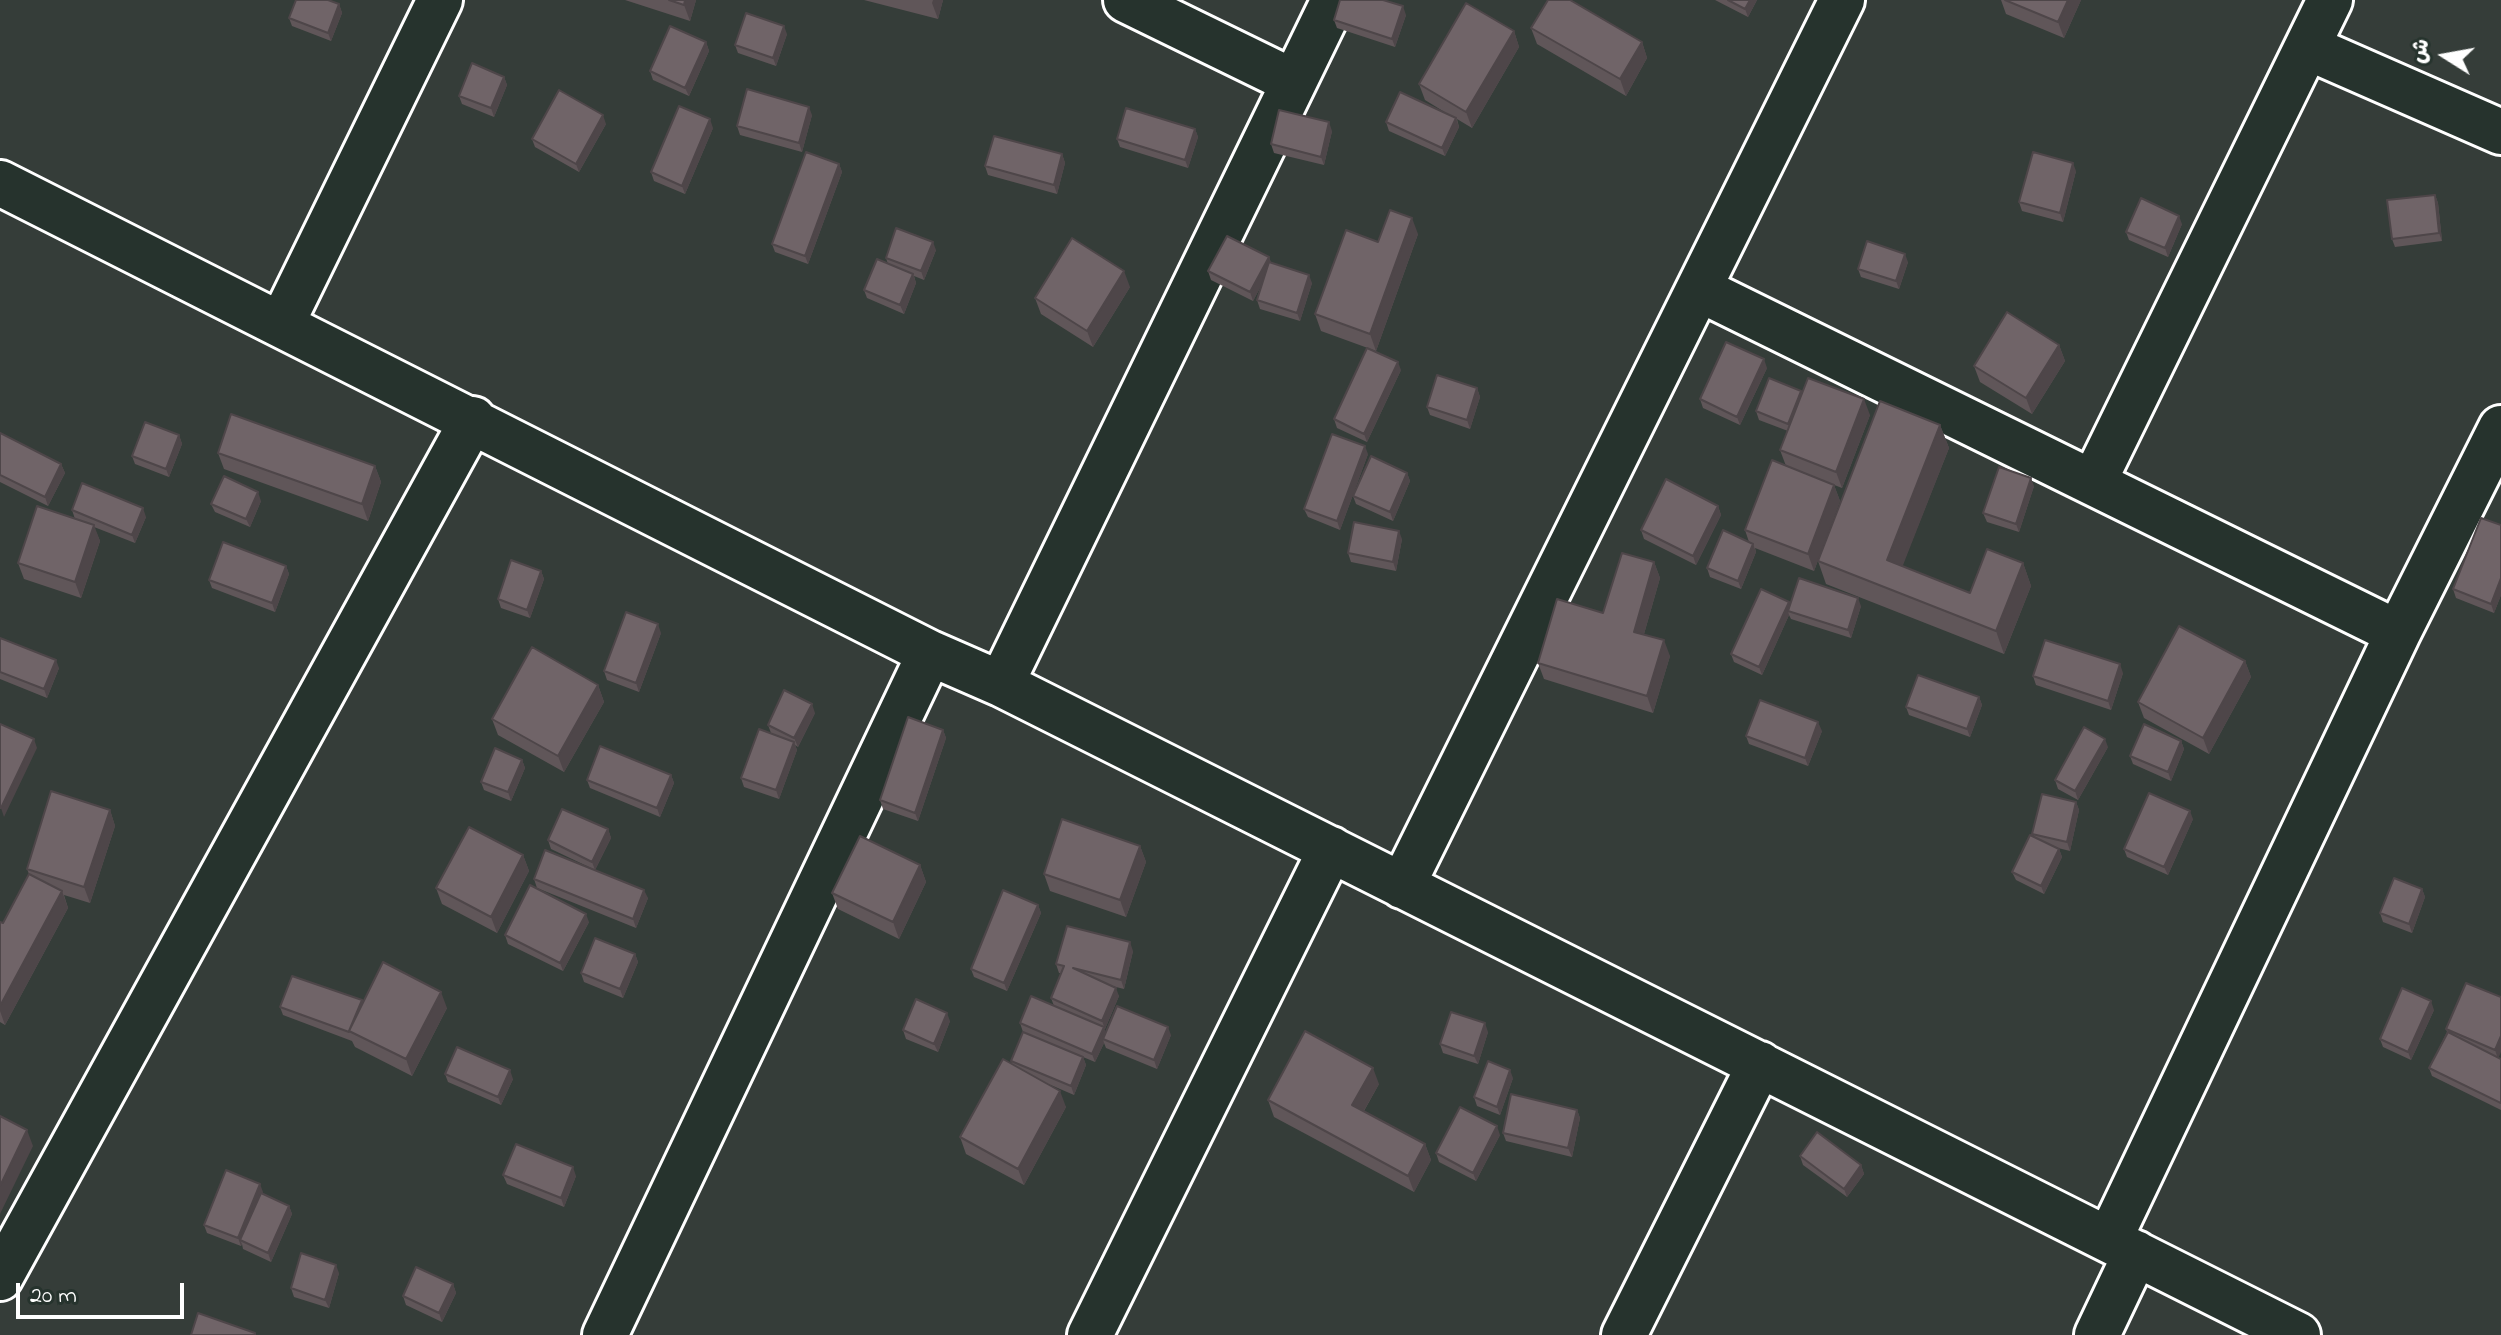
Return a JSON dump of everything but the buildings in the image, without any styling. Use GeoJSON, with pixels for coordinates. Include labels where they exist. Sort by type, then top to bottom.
{"type":"FeatureCollection","features":[{"type":"Feature","properties":{"kind":"street"},"geometry":{"type":"LineString","coordinates":[[282,323],[440,0]]}},
{"type":"Feature","properties":{"kind":"street"},"geometry":{"type":"LineString","coordinates":[[1126,0],[1294,82]]}},
{"type":"Feature","properties":{"kind":"street"},"geometry":{"type":"LineString","coordinates":[[1001,684],[1334,0]]}},
{"type":"Feature","properties":{"kind":"street"},"geometry":{"type":"LineString","coordinates":[[1402,886],[1842,0]]}},
{"type":"Feature","properties":{"kind":"street"},"geometry":{"type":"LineString","coordinates":[[2094,481],[2330,0]]}},
{"type":"Feature","properties":{"kind":"street"},"geometry":{"type":"LineString","coordinates":[[2307,47],[2501,132]]}},
{"type":"Feature","properties":{"kind":"street"},"geometry":{"type":"LineString","coordinates":[[9,199],[282,323],[930,653],[1001,684],[2298,1335]]}},
{"type":"Feature","properties":{"kind":"street"},"geometry":{"type":"LineString","coordinates":[[1699,289],[2398,633]]}},
{"type":"Feature","properties":{"kind":"street"},"geometry":{"type":"LineString","coordinates":[[0,1278],[473,419]]}},
{"type":"Feature","properties":{"kind":"street"},"geometry":{"type":"LineString","coordinates":[[2097,1335],[2122,1247],[2398,633],[2501,428]]}},
{"type":"Feature","properties":{"kind":"street"},"geometry":{"type":"LineString","coordinates":[[605,1335],[930,653]]}},
{"type":"Feature","properties":{"kind":"street"},"geometry":{"type":"LineString","coordinates":[[1090,1335],[1331,849]]}},
{"type":"Feature","properties":{"kind":"street"},"geometry":{"type":"LineString","coordinates":[[1624,1335],[1760,1064]]}}]}
